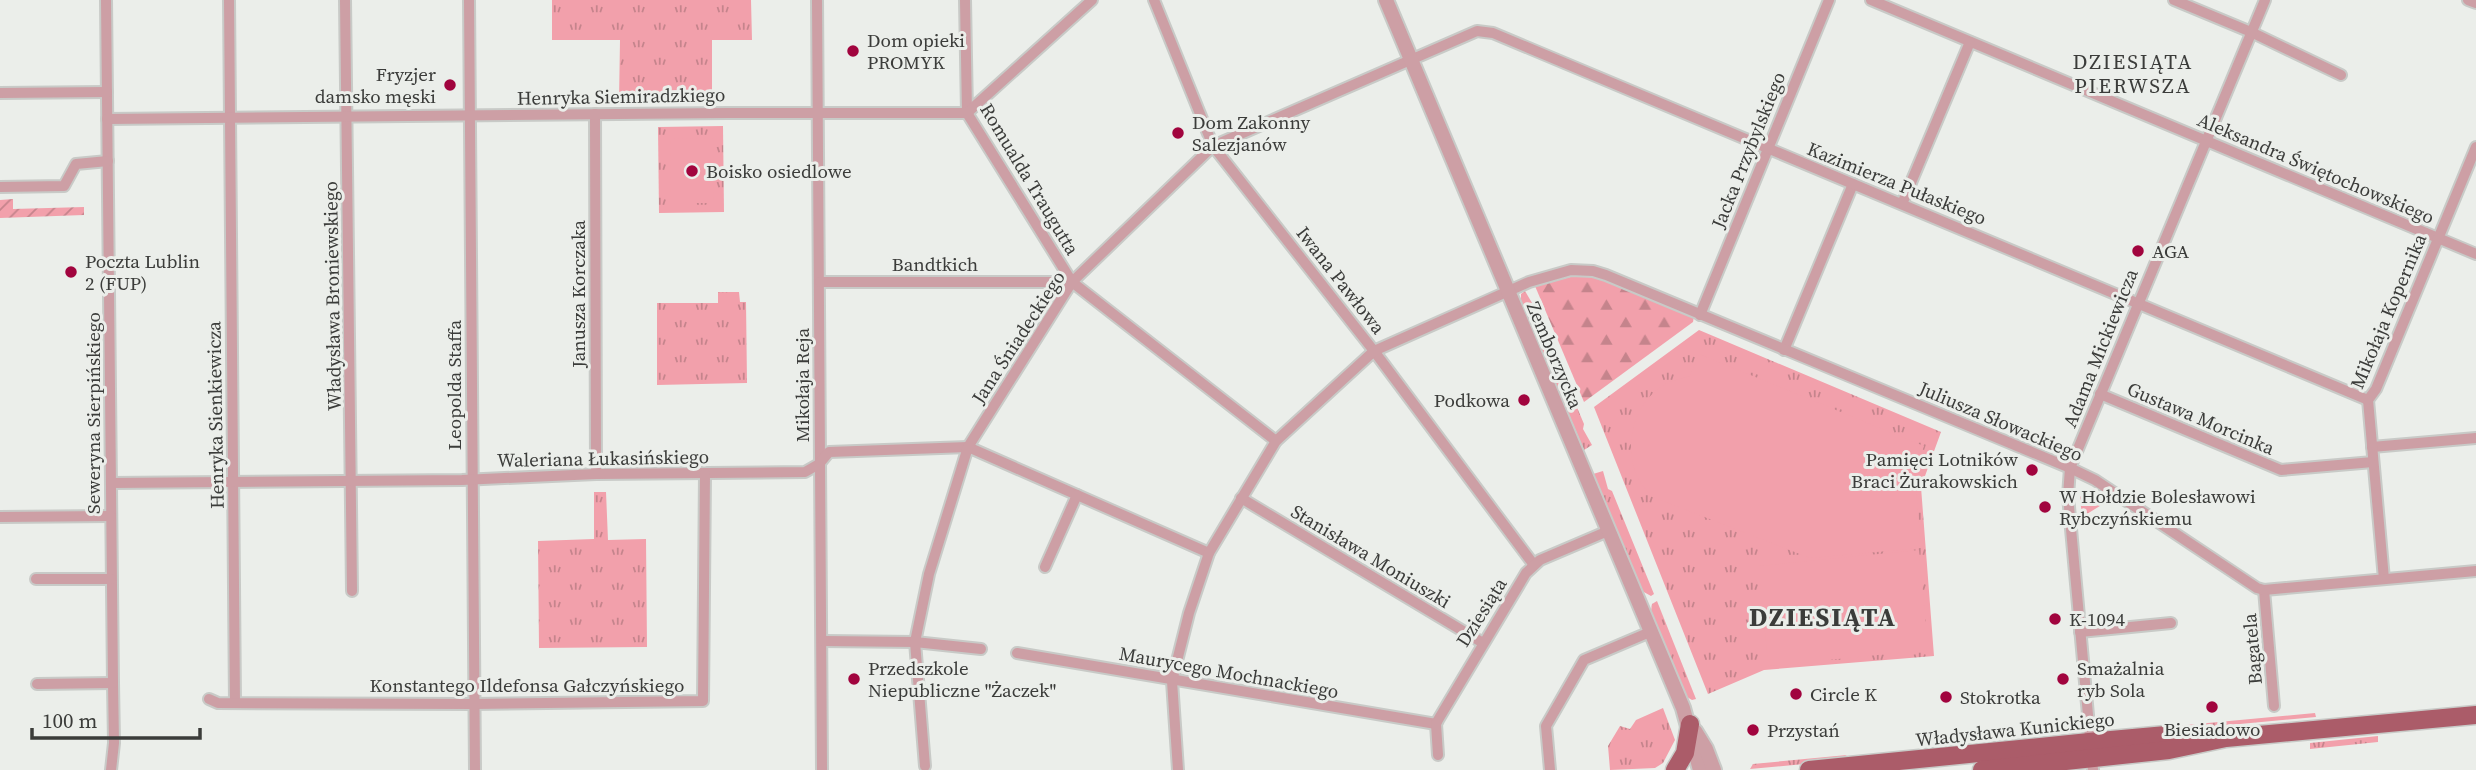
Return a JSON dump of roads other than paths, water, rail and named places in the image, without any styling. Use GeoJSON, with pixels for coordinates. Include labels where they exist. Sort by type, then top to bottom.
{"type":"FeatureCollection","features":[{"type":"Feature","properties":{"kind":"main road","name":"Władysława Kunickiego"},"geometry":{"type":"LineString","coordinates":[[1982,770],[2091,757],[2166,735],[2226,738],[2476,715]]}},
{"type":"Feature","properties":{"kind":"main road"},"geometry":{"type":"LineString","coordinates":[[1675,770],[1685,753],[1690,724]]}},
{"type":"Feature","properties":{"kind":"main road","name":"Władysława Kunickiego"},"geometry":{"type":"LineString","coordinates":[[1809,770],[2091,757]]}},
{"type":"Feature","properties":{"kind":"street","name":"Seweryna Sierpińskiego"},"geometry":{"type":"LineString","coordinates":[[106,0],[114,743],[111,770]]}},
{"type":"Feature","properties":{"kind":"street","name":"Henryka Sienkiewicza"},"geometry":{"type":"LineString","coordinates":[[229,0],[235,703]]}},
{"type":"Feature","properties":{"kind":"street","name":"Władysława Broniewskiego"},"geometry":{"type":"LineString","coordinates":[[345,0],[352,591]]}},
{"type":"Feature","properties":{"kind":"street","name":"Leopolda Staffa"},"geometry":{"type":"LineString","coordinates":[[469,0],[475,770]]}},
{"type":"Feature","properties":{"kind":"street","name":"Mikołaja Reja"},"geometry":{"type":"LineString","coordinates":[[817,0],[822,770]]}},
{"type":"Feature","properties":{"kind":"street","name":"Romualda Traugutta"},"geometry":{"type":"LineString","coordinates":[[965,0],[967,113],[1072,282],[1276,441]]}},
{"type":"Feature","properties":{"kind":"street"},"geometry":{"type":"LineString","coordinates":[[967,113],[1092,0]]}},
{"type":"Feature","properties":{"kind":"street","name":"Iwana Pawłowa"},"geometry":{"type":"LineString","coordinates":[[1154,0],[1213,146],[1374,351],[1534,565]]}},
{"type":"Feature","properties":{"kind":"street","name":"Zemborzycka"},"geometry":{"type":"LineString","coordinates":[[1386,0],[1650,632],[1690,724],[1706,749],[1714,770]]}},
{"type":"Feature","properties":{"kind":"street","name":"Jacka Przybylskiego"},"geometry":{"type":"LineString","coordinates":[[1700,315],[1829,0]]}},
{"type":"Feature","properties":{"kind":"street","name":"Aleksandra Świętochowskiego"},"geometry":{"type":"LineString","coordinates":[[1871,0],[2476,254]]}},
{"type":"Feature","properties":{"kind":"street"},"geometry":{"type":"LineString","coordinates":[[2174,0],[2251,32],[2341,75]]}},
{"type":"Feature","properties":{"kind":"street","name":"Adama Mickiewicza"},"geometry":{"type":"LineString","coordinates":[[2091,757],[2068,496],[2070,468],[2265,0]]}},
{"type":"Feature","properties":{"kind":"street"},"geometry":{"type":"LineString","coordinates":[[2468,0],[2476,3]]}},
{"type":"Feature","properties":{"kind":"street","name":"Kazimierza Pułaskiego"},"geometry":{"type":"LineString","coordinates":[[1411,59],[1477,31],[1488,31],[2368,400]]}},
{"type":"Feature","properties":{"kind":"street"},"geometry":{"type":"LineString","coordinates":[[1902,204],[1970,42]]}},
{"type":"Feature","properties":{"kind":"street","name":"Jana Śniadeckiego"},"geometry":{"type":"LineString","coordinates":[[925,766],[915,642],[929,574],[968,447],[1072,282],[1213,146],[1411,59]]}},
{"type":"Feature","properties":{"kind":"street"},"geometry":{"type":"LineString","coordinates":[[0,93],[107,92]]}},
{"type":"Feature","properties":{"kind":"street","name":"Henryka Siemiradzkiego"},"geometry":{"type":"LineString","coordinates":[[107,119],[967,113]]}},
{"type":"Feature","properties":{"kind":"street","name":"Janusza Korczaka"},"geometry":{"type":"LineString","coordinates":[[595,114],[596,474]]}},
{"type":"Feature","properties":{"kind":"street","name":"Mikołaja Kopernika"},"geometry":{"type":"LineString","coordinates":[[2384,579],[2368,400],[2376,388],[2476,147]]}},
{"type":"Feature","properties":{"kind":"street"},"geometry":{"type":"LineString","coordinates":[[0,187],[64,186],[76,164],[108,161]]}},
{"type":"Feature","properties":{"kind":"street"},"geometry":{"type":"LineString","coordinates":[[1784,350],[1853,184]]}},
{"type":"Feature","properties":{"kind":"street","name":"Juliusza Słowackiego"},"geometry":{"type":"LineString","coordinates":[[1178,770],[1172,681],[1189,613],[1209,554],[1276,441],[1374,351],[1507,291],[1571,270],[1593,271],[2070,468],[2095,480],[2257,588],[2264,590]]}},
{"type":"Feature","properties":{"kind":"street","name":"Bandtkich"},"geometry":{"type":"LineString","coordinates":[[820,282],[1051,282]]}},
{"type":"Feature","properties":{"kind":"street","name":"Gustawa Morcinka"},"geometry":{"type":"LineString","coordinates":[[2100,394],[2281,470],[2374,462]]}},
{"type":"Feature","properties":{"kind":"street"},"geometry":{"type":"LineString","coordinates":[[2372,447],[2476,438]]}},
{"type":"Feature","properties":{"kind":"street","name":"Waleriana Łukasińskiego"},"geometry":{"type":"LineString","coordinates":[[111,483],[805,472],[820,464],[829,452],[968,447],[1209,554]]}},
{"type":"Feature","properties":{"kind":"street","name":"Konstantego Ildefonsa Gałczyńskiego"},"geometry":{"type":"LineString","coordinates":[[209,699],[218,703],[703,701],[705,474]]}},
{"type":"Feature","properties":{"kind":"street"},"geometry":{"type":"LineString","coordinates":[[1045,567],[1077,495]]}},
{"type":"Feature","properties":{"kind":"street","name":"Stanisława Moniuszki"},"geometry":{"type":"LineString","coordinates":[[1241,498],[1483,643]]}},
{"type":"Feature","properties":{"kind":"street"},"geometry":{"type":"LineString","coordinates":[[0,517],[111,516]]}},
{"type":"Feature","properties":{"kind":"street","name":"Dziesiąta"},"geometry":{"type":"LineString","coordinates":[[1436,724],[1483,643],[1534,565],[1540,559],[1608,531]]}},
{"type":"Feature","properties":{"kind":"street"},"geometry":{"type":"LineString","coordinates":[[2264,590],[2476,571]]}},
{"type":"Feature","properties":{"kind":"street"},"geometry":{"type":"LineString","coordinates":[[36,579],[111,579]]}},
{"type":"Feature","properties":{"kind":"street","name":"Bagatela"},"geometry":{"type":"LineString","coordinates":[[2264,590],[2274,706]]}},
{"type":"Feature","properties":{"kind":"street"},"geometry":{"type":"LineString","coordinates":[[2081,632],[2171,623]]}},
{"type":"Feature","properties":{"kind":"street"},"geometry":{"type":"LineString","coordinates":[[1550,770],[1546,726],[1584,660],[1650,632]]}},
{"type":"Feature","properties":{"kind":"street"},"geometry":{"type":"LineString","coordinates":[[823,641],[915,642],[981,649]]}},
{"type":"Feature","properties":{"kind":"street","name":"Maurycego Mochnackiego"},"geometry":{"type":"LineString","coordinates":[[1017,653],[1436,724]]}},
{"type":"Feature","properties":{"kind":"street"},"geometry":{"type":"LineString","coordinates":[[37,684],[113,683]]}},
{"type":"Feature","properties":{"kind":"street"},"geometry":{"type":"LineString","coordinates":[[1436,724],[1438,755]]}},
{"type":"Feature","properties":{"kind":"street","name":"Zemborzycka"},"geometry":{"type":"LineString","coordinates":[[1690,724],[1700,770]]}},
{"type":"Feature","properties":{"kind":"street","name":"Seweryna Sierpińskiego"},"geometry":{"type":"LineString","coordinates":[[114,743],[118,770]]}},
{"type":"Feature","properties":{"kind":"place","name":"Dom opieki PROMYK"},"geometry":{"type":"Point","coordinates":[853,51]}},
{"type":"Feature","properties":{"kind":"place","name":"Fryzjer damsko męski"},"geometry":{"type":"Point","coordinates":[450,85]}},
{"type":"Feature","properties":{"kind":"place","name":"Dom Zakonny Salezjanów"},"geometry":{"type":"Point","coordinates":[1178,133]}},
{"type":"Feature","properties":{"kind":"place","name":"Boisko osiedlowe"},"geometry":{"type":"Point","coordinates":[692,171]}},
{"type":"Feature","properties":{"kind":"place","name":"AGA"},"geometry":{"type":"Point","coordinates":[2138,251]}},
{"type":"Feature","properties":{"kind":"place","name":"Poczta Lublin 2 (FUP)"},"geometry":{"type":"Point","coordinates":[71,272]}},
{"type":"Feature","properties":{"kind":"place","name":"Podkowa"},"geometry":{"type":"Point","coordinates":[1524,400]}},
{"type":"Feature","properties":{"kind":"place","name":"Pamięci Lotników Braci Żurakowskich"},"geometry":{"type":"Point","coordinates":[2032,470]}},
{"type":"Feature","properties":{"kind":"place","name":"W Hołdzie Bolesławowi Rybczyńskiemu"},"geometry":{"type":"Point","coordinates":[2045,507]}},
{"type":"Feature","properties":{"kind":"place","name":"K-1094"},"geometry":{"type":"Point","coordinates":[2055,619]}},
{"type":"Feature","properties":{"kind":"place","name":"Przedszkole Niepubliczne \"Żaczek\""},"geometry":{"type":"Point","coordinates":[854,679]}},
{"type":"Feature","properties":{"kind":"place","name":"Smażalnia ryb Sola"},"geometry":{"type":"Point","coordinates":[2063,679]}},
{"type":"Feature","properties":{"kind":"place","name":"Circle K"},"geometry":{"type":"Point","coordinates":[1796,694]}},
{"type":"Feature","properties":{"kind":"place","name":"Stokrotka"},"geometry":{"type":"Point","coordinates":[1946,697]}},
{"type":"Feature","properties":{"kind":"place","name":"Biesiadowo"},"geometry":{"type":"Point","coordinates":[2212,707]}},
{"type":"Feature","properties":{"kind":"place","name":"Przystań"},"geometry":{"type":"Point","coordinates":[1753,730]}},
{"type":"Feature","properties":{"kind":"district","name":"DZIESIĄTA PIERWSZA"},"geometry":{"type":"Point","coordinates":[2133,73]}},
{"type":"Feature","properties":{"kind":"district","name":"DZIESIĄTA"},"geometry":{"type":"Point","coordinates":[1823,617]}}]}
